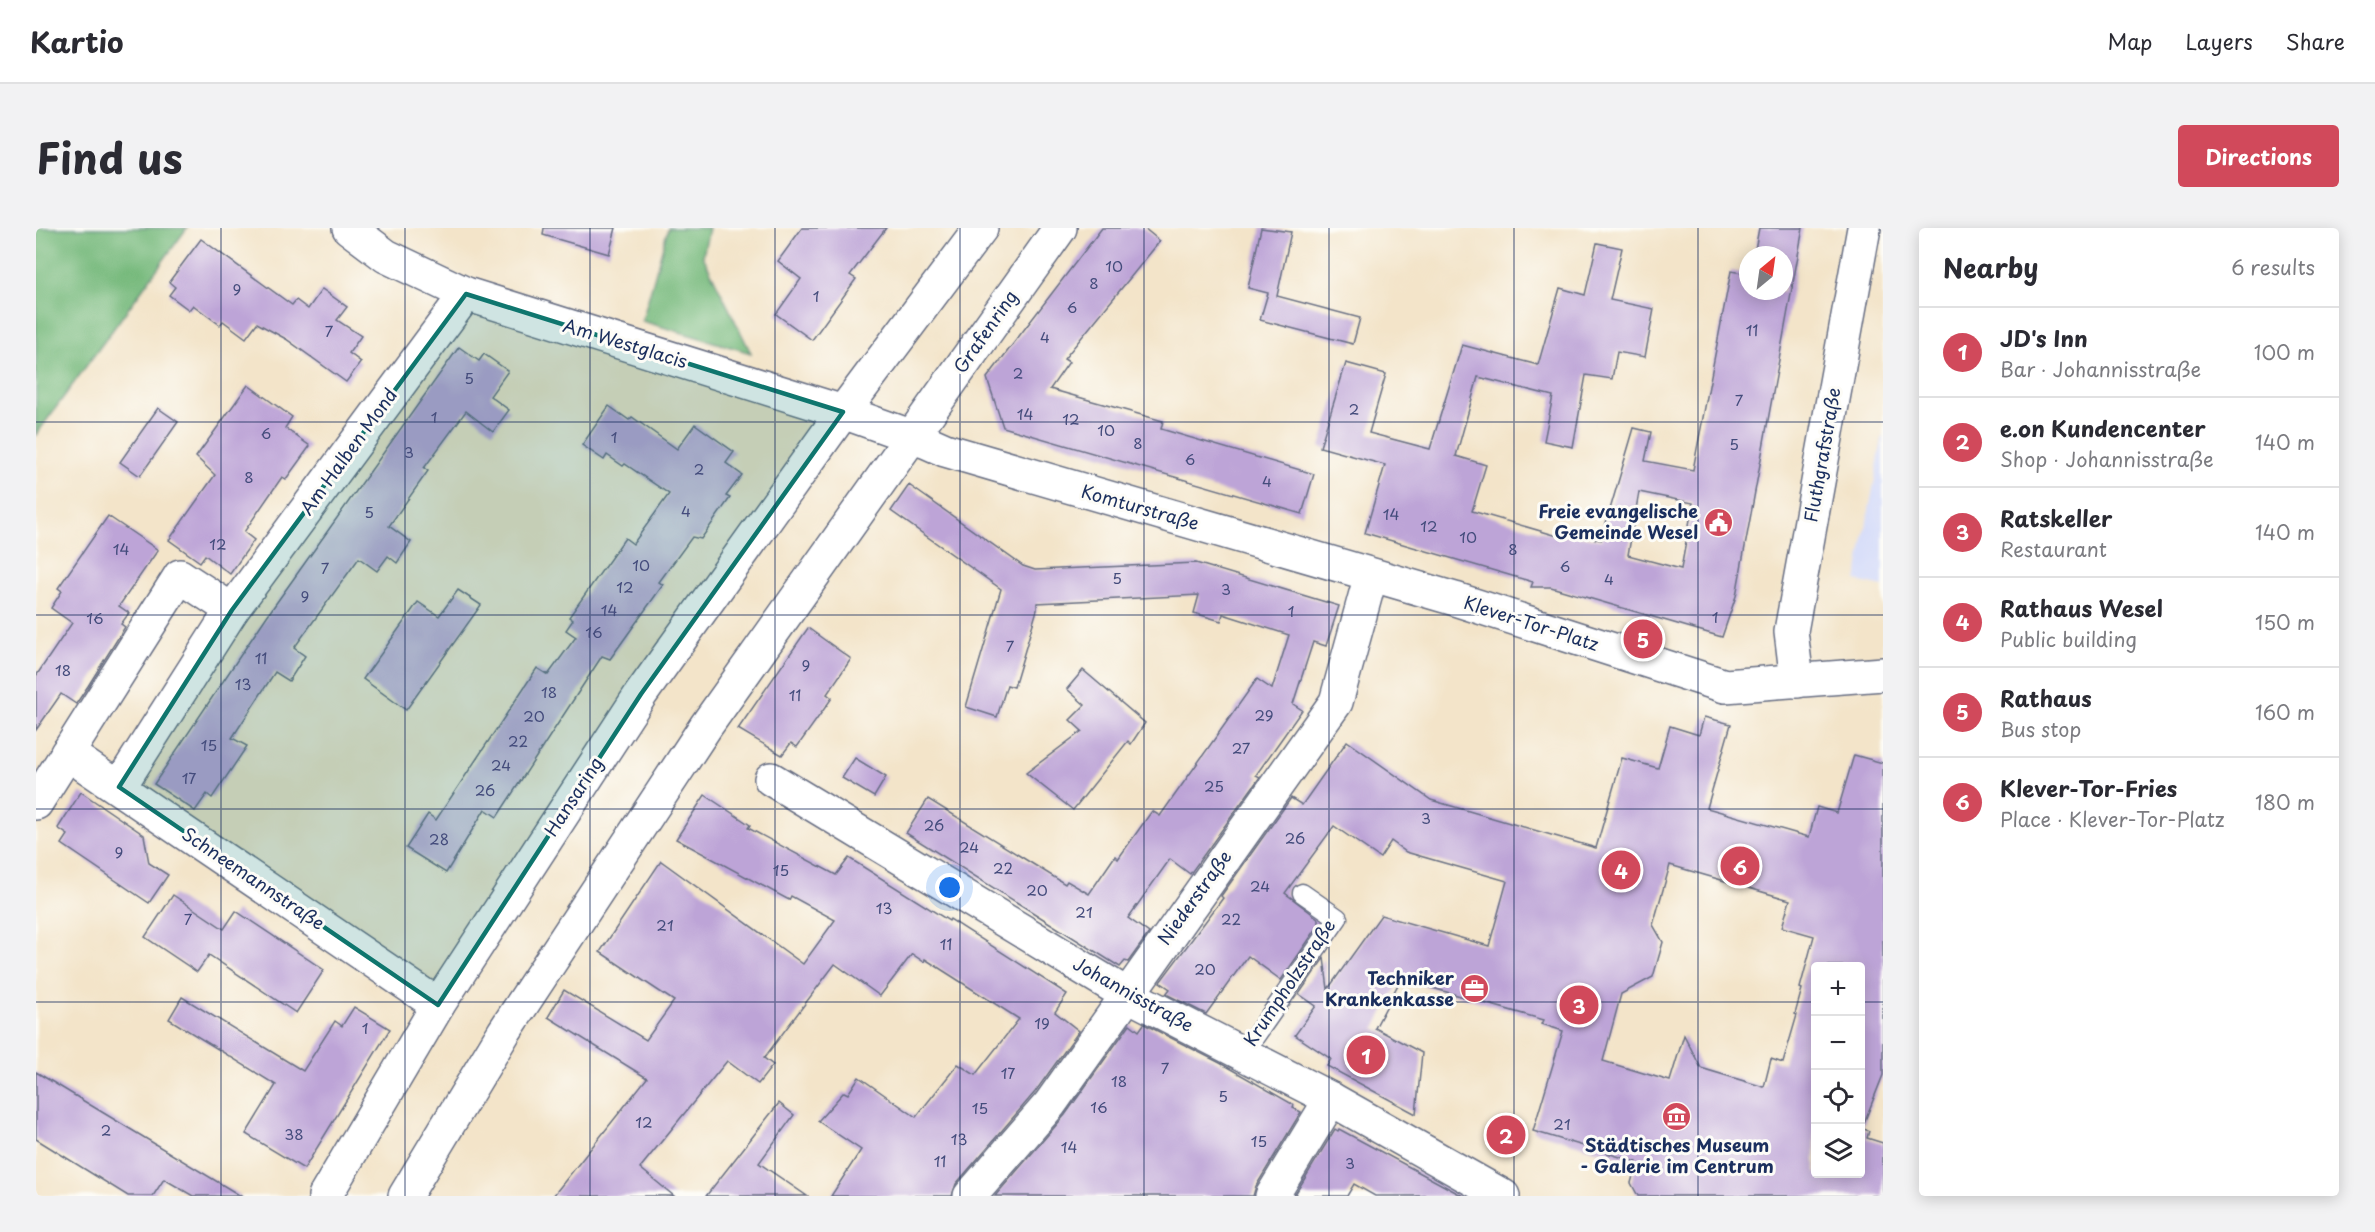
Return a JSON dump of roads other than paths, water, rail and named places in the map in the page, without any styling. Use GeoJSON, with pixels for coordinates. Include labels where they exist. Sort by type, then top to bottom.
{"type":"FeatureCollection","features":[{"type":"Feature","properties":{"kind":"street","name":"Am Westglacis"},"geometry":{"type":"LineString","coordinates":[[349,228],[386,255],[466,294],[843,412],[912,437]]}},
{"type":"Feature","properties":{"kind":"street"},"geometry":{"type":"LineString","coordinates":[[843,412],[981,228]]}},
{"type":"Feature","properties":{"kind":"street","name":"Grafenring"},"geometry":{"type":"LineString","coordinates":[[912,437],[1060,228]]}},
{"type":"Feature","properties":{"kind":"street","name":"Fluthgrafstraße"},"geometry":{"type":"LineString","coordinates":[[1797,681],[1791,631],[1864,228]]}},
{"type":"Feature","properties":{"kind":"street","name":"Am Halben Mond"},"geometry":{"type":"LineString","coordinates":[[119,787],[232,610],[466,294]]}},
{"type":"Feature","properties":{"kind":"street","name":"Hansaring"},"geometry":{"type":"LineString","coordinates":[[325,1196],[438,1005],[641,694],[843,412]]}},
{"type":"Feature","properties":{"kind":"street"},"geometry":{"type":"LineString","coordinates":[[405,1196],[504,1032],[706,726],[912,437]]}},
{"type":"Feature","properties":{"kind":"street","name":"Komturstraße"},"geometry":{"type":"LineString","coordinates":[[912,437],[945,450],[1034,478],[1371,575]]}},
{"type":"Feature","properties":{"kind":"street","name":"Klever-Tor-Platz"},"geometry":{"type":"LineString","coordinates":[[1371,575],[1518,619],[1725,686],[1883,674]]}},
{"type":"Feature","properties":{"kind":"street","name":"Niederstraße"},"geometry":{"type":"LineString","coordinates":[[970,1196],[1050,1104],[1335,702],[1371,575]]}},
{"type":"Feature","properties":{"kind":"street"},"geometry":{"type":"LineString","coordinates":[[36,803],[180,576],[232,610]]}},
{"type":"Feature","properties":{"kind":"street","name":"Schneemannstraße"},"geometry":{"type":"LineString","coordinates":[[67,753],[438,1005]]}},
{"type":"Feature","properties":{"kind":"street","name":"Johannisstraße"},"geometry":{"type":"LineString","coordinates":[[771,779],[1126,994],[1331,1100],[1503,1196]]}},
{"type":"Feature","properties":{"kind":"street"},"geometry":{"type":"LineString","coordinates":[[1272,1196],[1331,1100]]}},
{"type":"Feature","properties":{"kind":"lane","name":"Krumpholzstraße"},"geometry":{"type":"LineString","coordinates":[[1243,1054],[1338,918],[1302,893]]}},
{"type":"Feature","properties":{"kind":"place","name":"Freie evangelische Gemeinde Wesel"},"geometry":{"type":"Point","coordinates":[1719,522]}},
{"type":"Feature","properties":{"kind":"place","name":"Rathaus"},"geometry":{"type":"Point","coordinates":[1643,639]}},
{"type":"Feature","properties":{"kind":"place","name":"Klever-Tor-Fries"},"geometry":{"type":"Point","coordinates":[1740,866]}},
{"type":"Feature","properties":{"kind":"place","name":"Rathaus Wesel"},"geometry":{"type":"Point","coordinates":[1621,870]}},
{"type":"Feature","properties":{"kind":"place","name":"Techniker Krankenkasse"},"geometry":{"type":"Point","coordinates":[1475,989]}},
{"type":"Feature","properties":{"kind":"place","name":"Ratskeller"},"geometry":{"type":"Point","coordinates":[1579,1005]}},
{"type":"Feature","properties":{"kind":"place","name":"JD's Inn"},"geometry":{"type":"Point","coordinates":[1366,1055]}},
{"type":"Feature","properties":{"kind":"place","name":"Städtisches Museum - Galerie im Centrum"},"geometry":{"type":"Point","coordinates":[1677,1117]}},
{"type":"Feature","properties":{"kind":"place","name":"e.on Kundencenter"},"geometry":{"type":"Point","coordinates":[1506,1135]}}]}
